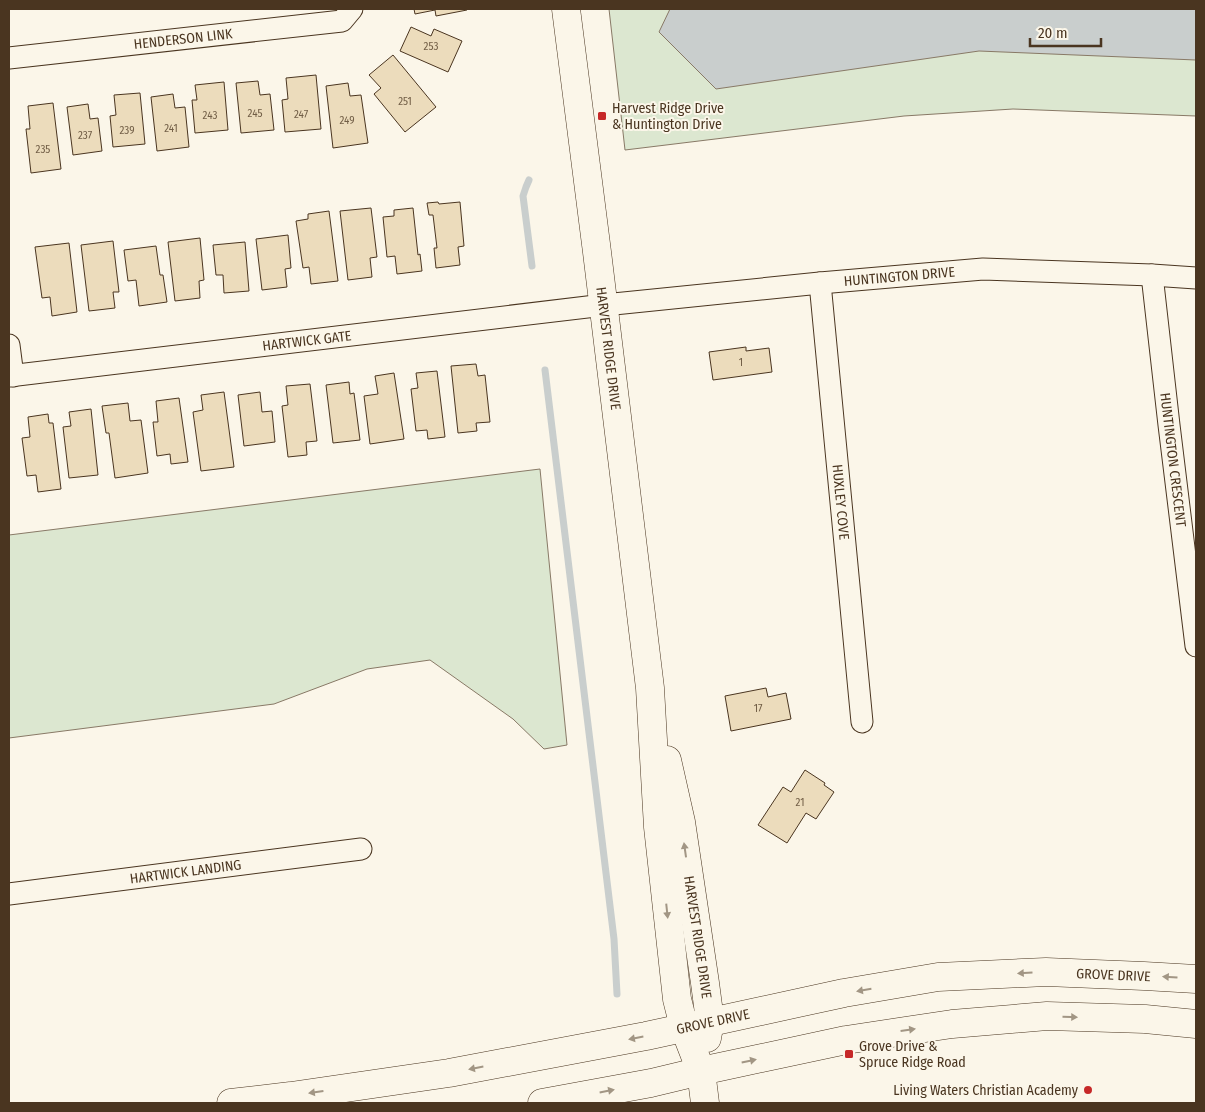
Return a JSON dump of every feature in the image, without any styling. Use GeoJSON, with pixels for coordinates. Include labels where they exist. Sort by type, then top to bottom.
{"type":"FeatureCollection","features":[{"type":"Feature","properties":{"kind":"main road","name":"HARVEST RIDGE DRIVE"},"geometry":{"type":"LineString","coordinates":[[566,9],[650,688],[658,827],[677,999],[684,1027],[701,1071]]}},
{"type":"Feature","properties":{"kind":"main road","name":"HARVEST RIDGE DRIVE"},"geometry":{"type":"LineString","coordinates":[[650,688],[681,822],[710,1021],[701,1071]]}},
{"type":"Feature","properties":{"kind":"main road","name":"GROVE DRIVE"},"geometry":{"type":"LineString","coordinates":[[231,1103],[449,1073],[646,1036],[844,993],[938,977],[1046,972],[1196,979]]}},
{"type":"Feature","properties":{"kind":"main road"},"geometry":{"type":"LineString","coordinates":[[542,1103],[652,1083],[846,1040],[952,1024],[1047,1016],[1145,1019],[1196,1024]]}},
{"type":"Feature","properties":{"kind":"main road"},"geometry":{"type":"LineString","coordinates":[[701,1071],[705,1103]]}},
{"type":"Feature","properties":{"kind":"street","name":"HENDERSON LINK"},"geometry":{"type":"LineString","coordinates":[[9,58],[342,21],[352,9]]}},
{"type":"Feature","properties":{"kind":"street","name":"HUNTINGTON DRIVE"},"geometry":{"type":"LineString","coordinates":[[604,305],[983,269],[1196,278]]}},
{"type":"Feature","properties":{"kind":"street","name":"HUNTINGTON CRESCENT"},"geometry":{"type":"LineString","coordinates":[[1152,275],[1168,425],[1196,646]]}},
{"type":"Feature","properties":{"kind":"street","name":"HUXLEY COVE"},"geometry":{"type":"LineString","coordinates":[[820,283],[862,722]]}},
{"type":"Feature","properties":{"kind":"street","name":"HARTWICK GATE"},"geometry":{"type":"LineString","coordinates":[[11,376],[604,305]]}},
{"type":"Feature","properties":{"kind":"street"},"geometry":{"type":"LineString","coordinates":[[9,345],[11,376]]}},
{"type":"Feature","properties":{"kind":"street","name":"HARTWICK LANDING"},"geometry":{"type":"LineString","coordinates":[[9,894],[361,849]]}},
{"type":"Feature","properties":{"kind":"green space"},"geometry":{"type":"Polygon","coordinates":[[[609,9],[1196,9],[1196,116],[1013,109],[904,116],[625,150],[609,9]]]}},
{"type":"Feature","properties":{"kind":"green space"},"geometry":{"type":"Polygon","coordinates":[[[540,469],[567,745],[544,749],[513,719],[430,660],[367,669],[274,704],[9,738],[9,535],[540,469]]]}},
{"type":"Feature","properties":{"kind":"shaded area"},"geometry":{"type":"Polygon","coordinates":[[[670,9],[1196,9],[1196,60],[979,51],[716,89],[659,32],[670,9]]]}},
{"type":"Feature","properties":{"kind":"building"},"geometry":{"type":"Polygon","coordinates":[[[414,9],[467,10],[436,16],[435,10],[415,14],[414,9]]]}},
{"type":"Feature","properties":{"kind":"building"},"geometry":{"type":"Polygon","coordinates":[[[411,27],[431,36],[434,29],[462,41],[448,72],[400,51],[411,27]]]}},
{"type":"Feature","properties":{"kind":"building"},"geometry":{"type":"Polygon","coordinates":[[[393,55],[436,107],[405,132],[374,94],[381,88],[369,75],[393,55]]]}},
{"type":"Feature","properties":{"kind":"building"},"geometry":{"type":"Polygon","coordinates":[[[316,75],[321,129],[285,132],[282,100],[288,99],[286,78],[316,75]]]}},
{"type":"Feature","properties":{"kind":"building"},"geometry":{"type":"Polygon","coordinates":[[[258,81],[260,95],[270,94],[274,130],[241,133],[236,83],[258,81]]]}},
{"type":"Feature","properties":{"kind":"building"},"geometry":{"type":"Polygon","coordinates":[[[224,82],[228,130],[195,133],[192,100],[197,100],[195,85],[224,82]]]}},
{"type":"Feature","properties":{"kind":"building"},"geometry":{"type":"Polygon","coordinates":[[[348,83],[350,96],[361,95],[368,143],[333,148],[326,86],[348,83]]]}},
{"type":"Feature","properties":{"kind":"building"},"geometry":{"type":"Polygon","coordinates":[[[140,93],[145,144],[113,147],[110,116],[116,115],[114,95],[140,93]]]}},
{"type":"Feature","properties":{"kind":"building"},"geometry":{"type":"Polygon","coordinates":[[[173,94],[175,108],[185,107],[189,147],[157,151],[151,97],[173,94]]]}},
{"type":"Feature","properties":{"kind":"building"},"geometry":{"type":"Polygon","coordinates":[[[53,103],[61,169],[31,173],[26,129],[30,129],[28,106],[53,103]]]}},
{"type":"Feature","properties":{"kind":"building"},"geometry":{"type":"Polygon","coordinates":[[[88,104],[90,119],[98,118],[102,151],[73,155],[67,107],[88,104]]]}},
{"type":"Feature","properties":{"kind":"building"},"geometry":{"type":"Polygon","coordinates":[[[438,202],[439,204],[460,202],[464,246],[458,247],[460,265],[436,268],[434,248],[437,248],[433,215],[429,215],[427,203],[438,202]]]}},
{"type":"Feature","properties":{"kind":"building"},"geometry":{"type":"Polygon","coordinates":[[[371,208],[377,257],[370,258],[372,277],[348,280],[340,211],[371,208]]]}},
{"type":"Feature","properties":{"kind":"building"},"geometry":{"type":"Polygon","coordinates":[[[413,208],[418,255],[420,254],[422,271],[397,274],[395,256],[387,257],[383,217],[394,216],[394,210],[413,208]]]}},
{"type":"Feature","properties":{"kind":"building"},"geometry":{"type":"Polygon","coordinates":[[[329,211],[338,281],[311,284],[309,267],[303,268],[296,221],[308,219],[308,214],[329,211]]]}},
{"type":"Feature","properties":{"kind":"building"},"geometry":{"type":"Polygon","coordinates":[[[288,235],[291,268],[285,269],[287,287],[262,290],[256,239],[288,235]]]}},
{"type":"Feature","properties":{"kind":"building"},"geometry":{"type":"Polygon","coordinates":[[[200,238],[204,280],[199,281],[200,298],[175,301],[168,242],[200,238]]]}},
{"type":"Feature","properties":{"kind":"building"},"geometry":{"type":"Polygon","coordinates":[[[113,241],[119,292],[113,292],[115,308],[89,311],[81,245],[113,241]]]}},
{"type":"Feature","properties":{"kind":"building"},"geometry":{"type":"Polygon","coordinates":[[[245,242],[249,291],[224,293],[223,275],[216,275],[213,245],[245,242]]]}},
{"type":"Feature","properties":{"kind":"building"},"geometry":{"type":"Polygon","coordinates":[[[69,243],[77,312],[52,316],[50,297],[42,298],[35,247],[69,243]]]}},
{"type":"Feature","properties":{"kind":"building"},"geometry":{"type":"Polygon","coordinates":[[[156,246],[160,275],[163,275],[167,302],[139,306],[136,280],[128,281],[124,250],[156,246]]]}},
{"type":"Feature","properties":{"kind":"building"},"geometry":{"type":"Polygon","coordinates":[[[746,347],[746,351],[769,348],[772,372],[713,380],[709,352],[746,347]]]}},
{"type":"Feature","properties":{"kind":"building"},"geometry":{"type":"Polygon","coordinates":[[[476,364],[478,376],[485,375],[490,422],[476,423],[477,431],[458,433],[451,366],[476,364]]]}},
{"type":"Feature","properties":{"kind":"building"},"geometry":{"type":"Polygon","coordinates":[[[437,371],[445,437],[428,439],[427,430],[416,431],[411,389],[418,388],[416,373],[437,371]]]}},
{"type":"Feature","properties":{"kind":"building"},"geometry":{"type":"Polygon","coordinates":[[[394,373],[404,439],[370,444],[364,396],[378,394],[375,376],[394,373]]]}},
{"type":"Feature","properties":{"kind":"building"},"geometry":{"type":"Polygon","coordinates":[[[349,382],[350,394],[354,393],[360,440],[333,443],[326,385],[349,382]]]}},
{"type":"Feature","properties":{"kind":"building"},"geometry":{"type":"Polygon","coordinates":[[[310,384],[317,441],[306,442],[307,455],[288,457],[282,406],[288,405],[286,386],[310,384]]]}},
{"type":"Feature","properties":{"kind":"building"},"geometry":{"type":"Polygon","coordinates":[[[224,392],[234,467],[201,471],[193,412],[203,410],[201,395],[224,392]]]}},
{"type":"Feature","properties":{"kind":"building"},"geometry":{"type":"Polygon","coordinates":[[[260,392],[262,412],[272,411],[275,442],[244,446],[238,395],[260,392]]]}},
{"type":"Feature","properties":{"kind":"building"},"geometry":{"type":"Polygon","coordinates":[[[179,398],[188,462],[171,464],[170,454],[157,456],[153,422],[158,422],[156,401],[179,398]]]}},
{"type":"Feature","properties":{"kind":"building"},"geometry":{"type":"Polygon","coordinates":[[[128,403],[130,421],[141,420],[148,473],[115,478],[109,433],[106,433],[102,406],[128,403]]]}},
{"type":"Feature","properties":{"kind":"building"},"geometry":{"type":"Polygon","coordinates":[[[91,409],[98,475],[69,478],[63,427],[71,426],[69,412],[91,409]]]}},
{"type":"Feature","properties":{"kind":"building"},"geometry":{"type":"Polygon","coordinates":[[[48,414],[49,423],[53,423],[61,489],[38,492],[36,475],[27,476],[22,438],[30,437],[28,417],[48,414]]]}},
{"type":"Feature","properties":{"kind":"building"},"geometry":{"type":"Polygon","coordinates":[[[766,688],[768,697],[786,693],[791,719],[731,731],[725,696],[766,688]]]}},
{"type":"Feature","properties":{"kind":"building"},"geometry":{"type":"Polygon","coordinates":[[[805,770],[825,783],[824,785],[834,792],[816,819],[806,813],[787,843],[758,825],[783,787],[791,792],[805,770]]]}},
{"type":"Feature","properties":{"kind":"waterway"},"geometry":{"type":"LineString","coordinates":[[529,180],[523,196],[532,266]]}},
{"type":"Feature","properties":{"kind":"waterway"},"geometry":{"type":"LineString","coordinates":[[545,370],[614,939],[617,994]]}},
{"type":"Feature","properties":{"kind":"place","name":"Harvest Ridge Drive & Huntington Drive"},"geometry":{"type":"Point","coordinates":[602,116]}},
{"type":"Feature","properties":{"kind":"place","name":"Grove Drive & Spruce Ridge Road"},"geometry":{"type":"Point","coordinates":[849,1054]}},
{"type":"Feature","properties":{"kind":"place","name":"Living Waters Christian Academy"},"geometry":{"type":"Point","coordinates":[1088,1090]}}]}
